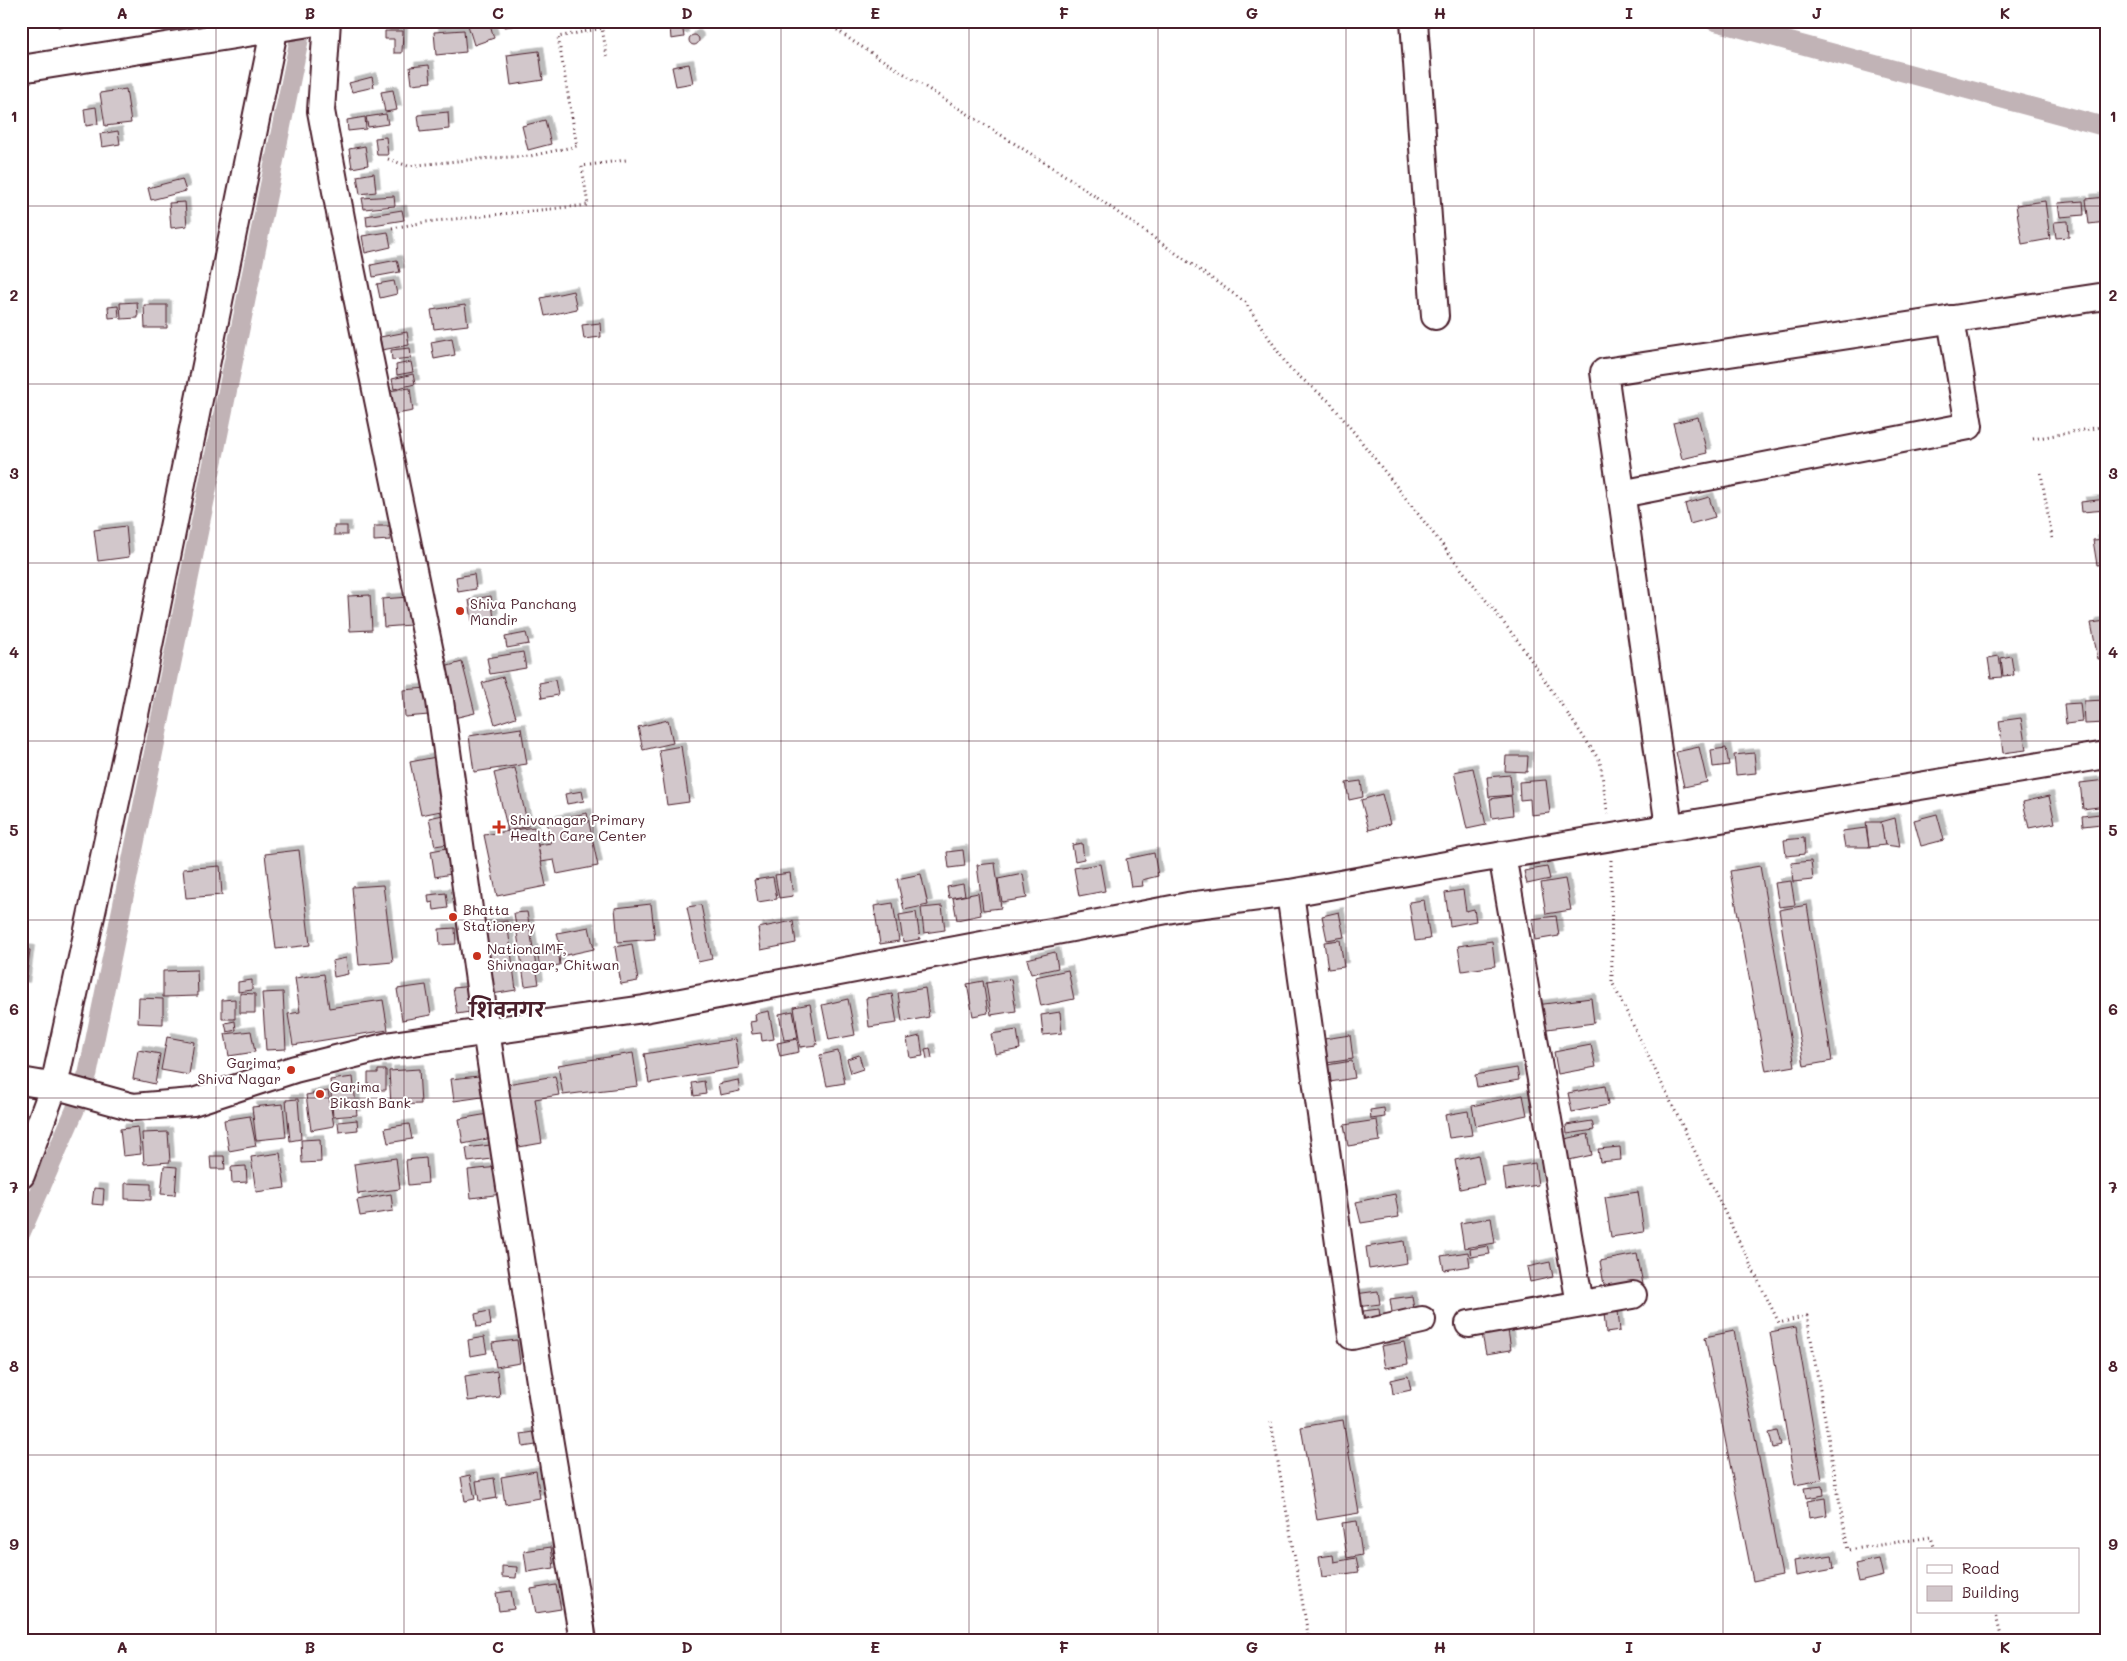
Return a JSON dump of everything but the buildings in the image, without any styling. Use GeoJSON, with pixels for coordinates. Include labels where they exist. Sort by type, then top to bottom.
{"type":"FeatureCollection","features":[{"type":"Feature","properties":{"kind":"street"},"geometry":{"type":"LineString","coordinates":[[21,69],[280,26],[322,21]]}},
{"type":"Feature","properties":{"kind":"street"},"geometry":{"type":"LineString","coordinates":[[327,21],[321,111],[344,234],[440,701],[486,1032],[542,1394],[583,1640]]}},
{"type":"Feature","properties":{"kind":"street"},"geometry":{"type":"LineString","coordinates":[[1414,21],[1435,316]]}},
{"type":"Feature","properties":{"kind":"street"},"geometry":{"type":"LineString","coordinates":[[21,1175],[61,1087],[134,719],[280,26]]}},
{"type":"Feature","properties":{"kind":"street"},"geometry":{"type":"LineString","coordinates":[[1669,827],[1604,372],[2106,296]]}},
{"type":"Feature","properties":{"kind":"street"},"geometry":{"type":"LineString","coordinates":[[1621,494],[1969,426],[1951,320]]}},
{"type":"Feature","properties":{"kind":"street"},"geometry":{"type":"LineString","coordinates":[[21,1081],[61,1087],[133,1107],[193,1102],[295,1069],[392,1045],[644,1009],[1188,906],[1290,893],[1502,855],[2106,755]]}},
{"type":"Feature","properties":{"kind":"street"},"geometry":{"type":"LineString","coordinates":[[1502,855],[1580,1304]]}},
{"type":"Feature","properties":{"kind":"street"},"geometry":{"type":"LineString","coordinates":[[1290,893],[1352,1336],[1422,1320]]}},
{"type":"Feature","properties":{"kind":"street"},"geometry":{"type":"LineString","coordinates":[[1469,1324],[1633,1295]]}},
{"type":"Feature","properties":{"kind":"path"},"geometry":{"type":"LineString","coordinates":[[825,21],[851,40],[1069,178],[1244,302],[1289,368],[1330,402],[1518,641],[1600,761],[1611,837],[1612,982],[1779,1323],[1807,1316],[1848,1550],[1931,1536],[1935,1548]]}},
{"type":"Feature","properties":{"kind":"path"},"geometry":{"type":"LineString","coordinates":[[388,159],[408,166],[530,156],[577,146],[558,36],[602,28],[607,56]]}},
{"type":"Feature","properties":{"kind":"path"},"geometry":{"type":"LineString","coordinates":[[392,228],[426,222],[588,205],[582,166],[626,160]]}},
{"type":"Feature","properties":{"kind":"path"},"geometry":{"type":"LineString","coordinates":[[2034,439],[2106,426]]}},
{"type":"Feature","properties":{"kind":"path"},"geometry":{"type":"LineString","coordinates":[[2041,473],[2052,538]]}},
{"type":"Feature","properties":{"kind":"path"},"geometry":{"type":"LineString","coordinates":[[1271,1422],[1309,1640]]}},
{"type":"Feature","properties":{"kind":"path"},"geometry":{"type":"LineString","coordinates":[[1996,1614],[2002,1640]]}},
{"type":"Feature","properties":{"kind":"waterway"},"geometry":{"type":"LineString","coordinates":[[21,1233],[75,1110],[88,1073],[303,21]]}},
{"type":"Feature","properties":{"kind":"waterway"},"geometry":{"type":"LineString","coordinates":[[1714,21],[2106,127]]}},
{"type":"Feature","properties":{"kind":"place","name":"Shiva Panchang Mandir"},"geometry":{"type":"Point","coordinates":[460,611]}},
{"type":"Feature","properties":{"kind":"place","name":"Shivanagar Primary Health Care Center"},"geometry":{"type":"Point","coordinates":[499,827]}},
{"type":"Feature","properties":{"kind":"place","name":"Bhatta Stationery"},"geometry":{"type":"Point","coordinates":[453,917]}},
{"type":"Feature","properties":{"kind":"place","name":"NationalMF, Shivnagar, Chitwan"},"geometry":{"type":"Point","coordinates":[477,956]}},
{"type":"Feature","properties":{"kind":"place","name":"Garima, Shiva Nagar"},"geometry":{"type":"Point","coordinates":[291,1070]}},
{"type":"Feature","properties":{"kind":"place","name":"Garima Bikash Bank"},"geometry":{"type":"Point","coordinates":[320,1094]}},
{"type":"Feature","properties":{"kind":"district","name":"शिवनगर"},"geometry":{"type":"Point","coordinates":[507,1009]}}]}
